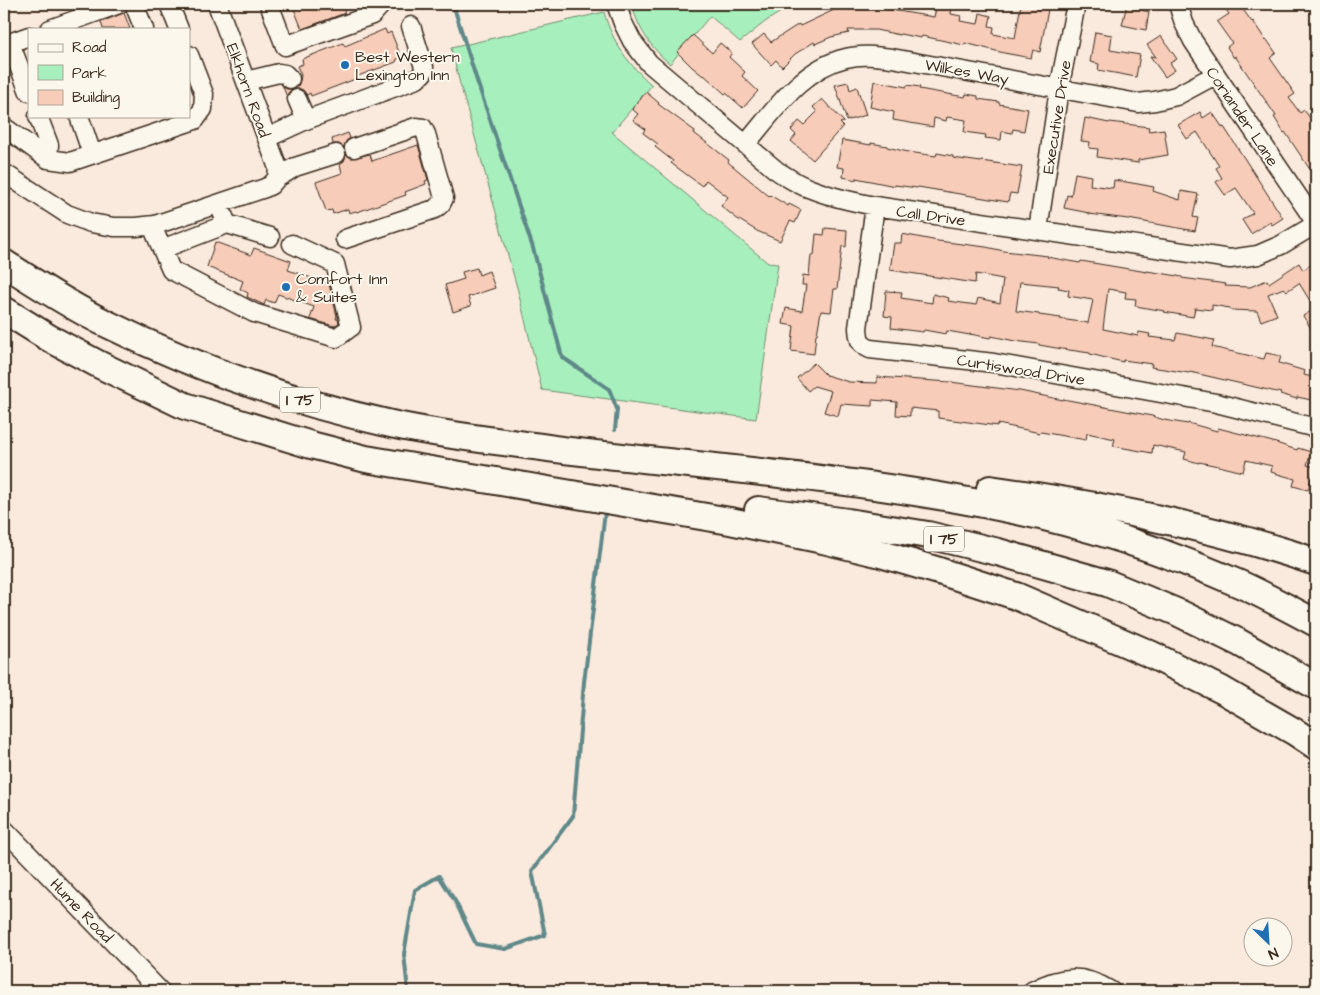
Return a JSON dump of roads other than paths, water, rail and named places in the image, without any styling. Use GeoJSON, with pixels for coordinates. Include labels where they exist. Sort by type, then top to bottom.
{"type":"FeatureCollection","features":[{"type":"Feature","properties":{"kind":"highway","name":"I 75"},"geometry":{"type":"LineString","coordinates":[[4,263],[102,322],[163,350],[217,373],[326,408],[393,424],[469,438],[812,478],[924,494],[1015,510],[1101,532],[1170,555],[1245,587],[1316,623]]}},
{"type":"Feature","properties":{"kind":"highway","name":"I 75"},"geometry":{"type":"LineString","coordinates":[[4,310],[49,338],[100,365],[186,406],[310,445],[366,459],[435,472],[545,489],[713,504],[848,522],[928,536],[998,552],[1107,583],[1170,609],[1238,642],[1316,686]]}},
{"type":"Feature","properties":{"kind":"highway"},"geometry":{"type":"LineString","coordinates":[[623,457],[976,486],[1138,514],[1214,532],[1316,562]]}},
{"type":"Feature","properties":{"kind":"highway"},"geometry":{"type":"LineString","coordinates":[[545,489],[730,521],[823,540],[930,569],[1016,596],[1150,654],[1222,690],[1316,746]]}},
{"type":"Feature","properties":{"kind":"street"},"geometry":{"type":"LineString","coordinates":[[53,28],[119,4]]}},
{"type":"Feature","properties":{"kind":"street"},"geometry":{"type":"LineString","coordinates":[[134,4],[144,28]]}},
{"type":"Feature","properties":{"kind":"street"},"geometry":{"type":"LineString","coordinates":[[169,4],[179,28]]}},
{"type":"Feature","properties":{"kind":"street","name":"Elkhorn Road"},"geometry":{"type":"LineString","coordinates":[[218,4],[278,168],[278,178]]}},
{"type":"Feature","properties":{"kind":"street"},"geometry":{"type":"LineString","coordinates":[[269,4],[285,46],[372,14],[382,4]]}},
{"type":"Feature","properties":{"kind":"street","name":"Call Drive"},"geometry":{"type":"LineString","coordinates":[[616,4],[632,41],[649,63],[776,170],[810,189],[837,198],[875,206],[1230,259],[1258,255],[1296,237],[1316,224]]}},
{"type":"Feature","properties":{"kind":"street","name":"Executive Drive"},"geometry":{"type":"LineString","coordinates":[[1038,230],[1059,88],[1076,4]]}},
{"type":"Feature","properties":{"kind":"street","name":"Coriander Lane"},"geometry":{"type":"LineString","coordinates":[[1178,4],[1184,23],[1193,41],[1316,224]]}},
{"type":"Feature","properties":{"kind":"street"},"geometry":{"type":"LineString","coordinates":[[267,138],[306,120],[417,79],[423,73],[424,67],[411,26]]}},
{"type":"Feature","properties":{"kind":"street"},"geometry":{"type":"LineString","coordinates":[[28,36],[7,44],[28,90]]}},
{"type":"Feature","properties":{"kind":"street","name":"Wilkes Way"},"geometry":{"type":"LineString","coordinates":[[746,144],[794,89],[809,75],[828,64],[846,58],[869,56],[892,58],[1138,103],[1155,102],[1176,96],[1215,75]]}},
{"type":"Feature","properties":{"kind":"street"},"geometry":{"type":"LineString","coordinates":[[4,127],[48,159],[70,162],[169,122],[195,120],[203,109],[204,94],[190,57]]}},
{"type":"Feature","properties":{"kind":"street"},"geometry":{"type":"LineString","coordinates":[[246,81],[279,73],[286,74],[290,79]]}},
{"type":"Feature","properties":{"kind":"street"},"geometry":{"type":"LineString","coordinates":[[298,99],[306,120]]}},
{"type":"Feature","properties":{"kind":"street"},"geometry":{"type":"LineString","coordinates":[[39,118],[49,145],[48,159]]}},
{"type":"Feature","properties":{"kind":"street"},"geometry":{"type":"LineString","coordinates":[[82,118],[92,154]]}},
{"type":"Feature","properties":{"kind":"street"},"geometry":{"type":"LineString","coordinates":[[345,238],[435,209],[444,198],[423,128],[416,127],[354,148]]}},
{"type":"Feature","properties":{"kind":"street"},"geometry":{"type":"LineString","coordinates":[[4,173],[67,214],[114,227],[152,226],[265,188],[296,167],[336,154]]}},
{"type":"Feature","properties":{"kind":"street"},"geometry":{"type":"LineString","coordinates":[[219,204],[227,224]]}},
{"type":"Feature","properties":{"kind":"street","name":"Curtiswood Drive"},"geometry":{"type":"LineString","coordinates":[[875,206],[858,328],[859,338],[864,346],[870,349],[994,363],[1236,408],[1316,428]]}},
{"type":"Feature","properties":{"kind":"street"},"geometry":{"type":"LineString","coordinates":[[162,249],[227,224],[270,237]]}},
{"type":"Feature","properties":{"kind":"street"},"geometry":{"type":"LineString","coordinates":[[152,226],[171,270],[254,313],[336,338],[351,328],[334,264],[292,244]]}},
{"type":"Feature","properties":{"kind":"street","name":"Hume Road"},"geometry":{"type":"LineString","coordinates":[[4,829],[160,991]]}},
{"type":"Feature","properties":{"kind":"street"},"geometry":{"type":"LineString","coordinates":[[1032,991],[1049,982],[1074,978],[1099,984],[1111,991]]}},
{"type":"Feature","properties":{"kind":"waterway"},"geometry":{"type":"LineString","coordinates":[[453,4],[533,248],[562,357],[609,389],[617,409],[615,430]]}},
{"type":"Feature","properties":{"kind":"waterway"},"geometry":{"type":"LineString","coordinates":[[408,991],[404,954],[415,890],[439,876],[455,901],[476,944],[505,949],[545,935],[532,871],[573,816],[584,682],[605,512]]}},
{"type":"Feature","properties":{"kind":"place","name":"Best Western Lexington Inn"},"geometry":{"type":"Point","coordinates":[345,65]}},
{"type":"Feature","properties":{"kind":"place","name":"Comfort Inn & Suites"},"geometry":{"type":"Point","coordinates":[286,287]}}]}
